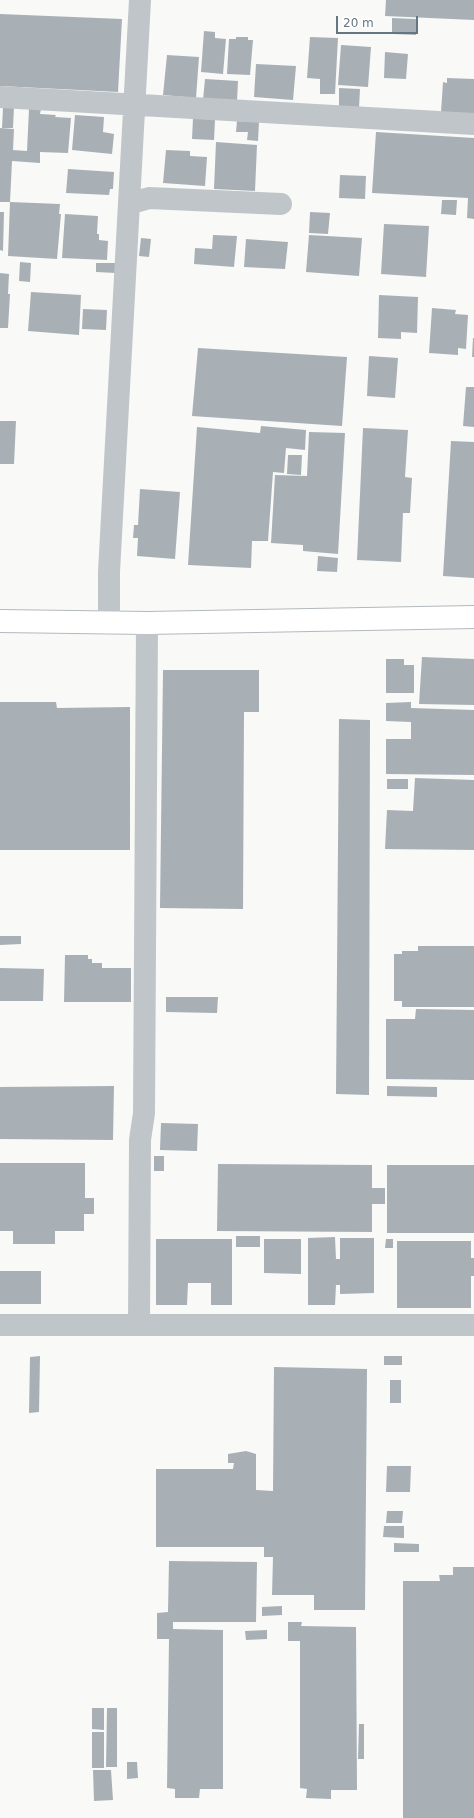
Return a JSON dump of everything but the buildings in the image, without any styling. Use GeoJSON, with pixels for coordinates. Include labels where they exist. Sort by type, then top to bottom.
{"type":"FeatureCollection","features":[{"type":"Feature","properties":{"kind":"street"},"geometry":{"type":"LineString","coordinates":[[109,623],[109,572],[140,0]]}},
{"type":"Feature","properties":{"kind":"street"},"geometry":{"type":"LineString","coordinates":[[0,97],[474,124]]}},
{"type":"Feature","properties":{"kind":"street"},"geometry":{"type":"LineString","coordinates":[[129,204],[149,198],[281,204]]}},
{"type":"Feature","properties":{"kind":"street"},"geometry":{"type":"LineString","coordinates":[[0,621],[147,624],[474,617]]}},
{"type":"Feature","properties":{"kind":"street"},"geometry":{"type":"LineString","coordinates":[[139,1324],[140,1140],[144,1106],[147,624]]}},
{"type":"Feature","properties":{"kind":"street"},"geometry":{"type":"LineString","coordinates":[[0,1325],[474,1325]]}}]}
